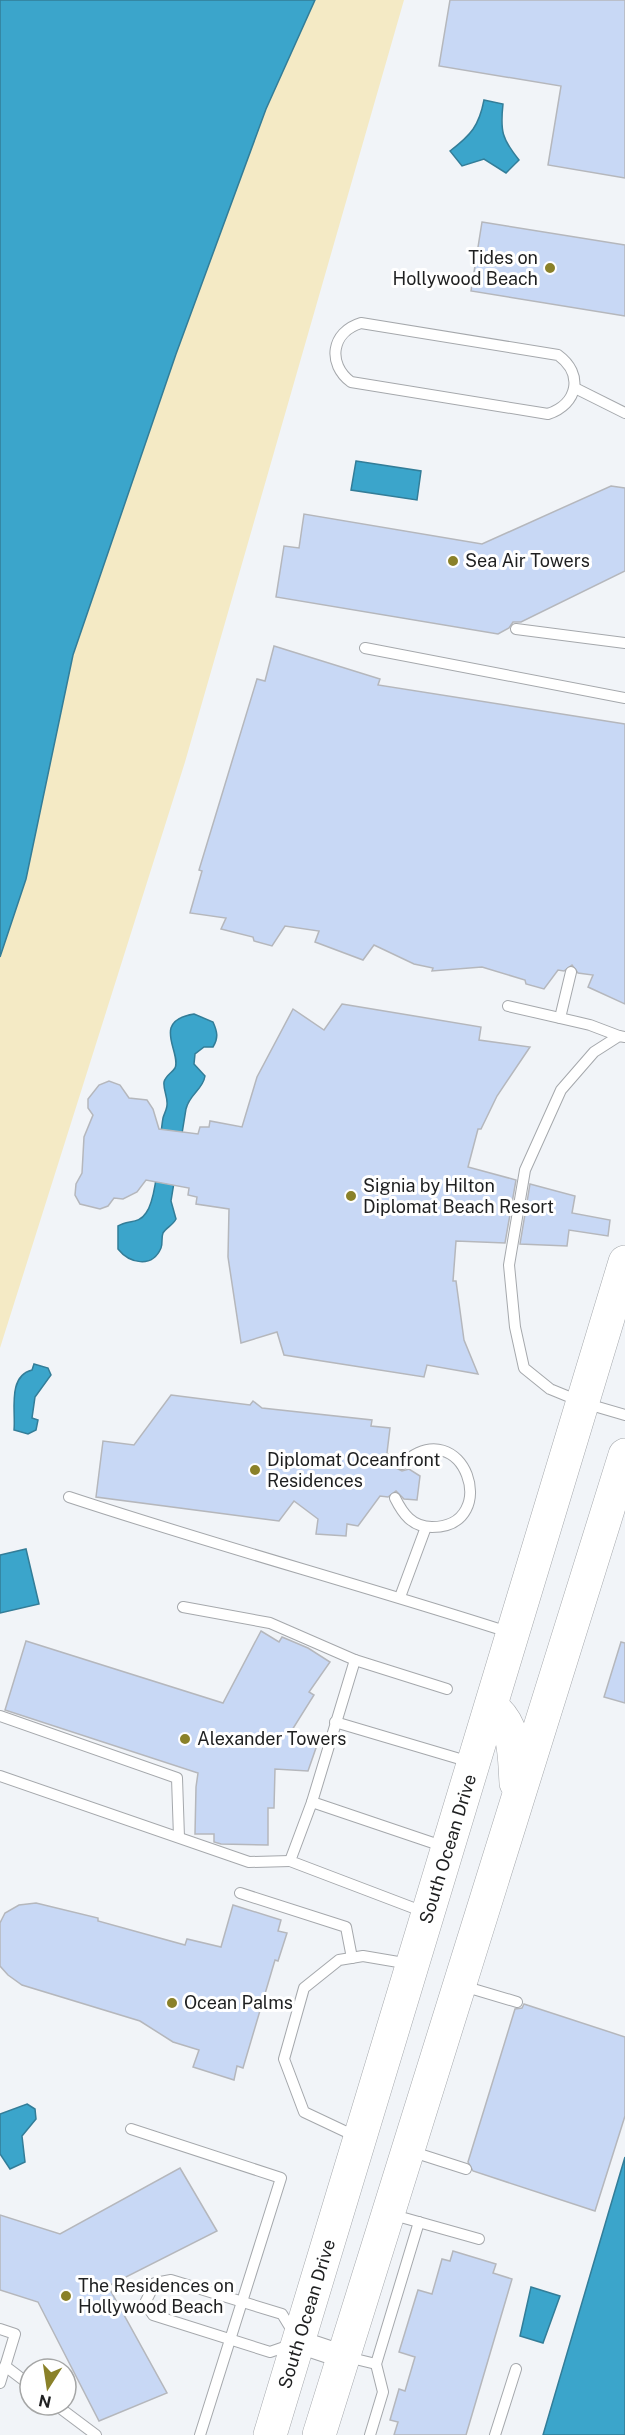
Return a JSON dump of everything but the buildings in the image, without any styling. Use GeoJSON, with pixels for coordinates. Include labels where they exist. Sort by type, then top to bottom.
{"type":"FeatureCollection","features":[{"type":"Feature","properties":{"kind":"main road","name":"South Ocean Drive"},"geometry":{"type":"LineString","coordinates":[[270,2435],[625,1262]]}},
{"type":"Feature","properties":{"kind":"main road"},"geometry":{"type":"LineString","coordinates":[[319,2435],[344,2357],[403,2218],[407,2150],[625,1455]]}},
{"type":"Feature","properties":{"kind":"main road"},"geometry":{"type":"LineString","coordinates":[[492,1707],[502,1715],[512,1735],[518,1799]]}},
{"type":"Feature","properties":{"kind":"street"},"geometry":{"type":"LineString","coordinates":[[299,2342],[344,2357]]}},
{"type":"Feature","properties":{"kind":"lane"},"geometry":{"type":"LineString","coordinates":[[361,323],[558,355],[572,369],[575,388],[566,406],[548,414],[351,382],[343,376],[334,359],[337,339],[351,326],[361,323]]}},
{"type":"Feature","properties":{"kind":"lane"},"geometry":{"type":"LineString","coordinates":[[575,388],[625,413]]}},
{"type":"Feature","properties":{"kind":"lane"},"geometry":{"type":"LineString","coordinates":[[516,629],[625,643]]}},
{"type":"Feature","properties":{"kind":"lane"},"geometry":{"type":"LineString","coordinates":[[365,648],[625,698]]}},
{"type":"Feature","properties":{"kind":"lane"},"geometry":{"type":"LineString","coordinates":[[560,1018],[571,972]]}},
{"type":"Feature","properties":{"kind":"lane"},"geometry":{"type":"LineString","coordinates":[[508,1006],[590,1025],[622,1037]]}},
{"type":"Feature","properties":{"kind":"lane"},"geometry":{"type":"LineString","coordinates":[[622,1037],[594,1052],[561,1090],[525,1170],[509,1265],[515,1327],[524,1368],[550,1389],[584,1403],[625,1415]]}},
{"type":"Feature","properties":{"kind":"lane"},"geometry":{"type":"LineString","coordinates":[[395,1498],[403,1514],[413,1522],[426,1527],[438,1527],[460,1516],[471,1494],[469,1475],[459,1460],[436,1450],[423,1451],[402,1464]]}},
{"type":"Feature","properties":{"kind":"lane"},"geometry":{"type":"LineString","coordinates":[[69,1497],[175,1532],[400,1597],[514,1634]]}},
{"type":"Feature","properties":{"kind":"lane"},"geometry":{"type":"LineString","coordinates":[[400,1597],[426,1527]]}},
{"type":"Feature","properties":{"kind":"lane"},"geometry":{"type":"LineString","coordinates":[[183,1607],[270,1623],[356,1660],[447,1689]]}},
{"type":"Feature","properties":{"kind":"lane"},"geometry":{"type":"LineString","coordinates":[[290,1861],[312,1802],[356,1660]]}},
{"type":"Feature","properties":{"kind":"lane"},"geometry":{"type":"LineString","coordinates":[[0,1716],[177,1778],[179,1837]]}},
{"type":"Feature","properties":{"kind":"lane"},"geometry":{"type":"LineString","coordinates":[[335,1722],[474,1764]]}},
{"type":"Feature","properties":{"kind":"lane"},"geometry":{"type":"LineString","coordinates":[[0,1776],[249,1862],[290,1861],[429,1913]]}},
{"type":"Feature","properties":{"kind":"lane"},"geometry":{"type":"LineString","coordinates":[[312,1802],[449,1848]]}},
{"type":"Feature","properties":{"kind":"lane"},"geometry":{"type":"LineString","coordinates":[[240,1893],[346,1927],[352,1958]]}},
{"type":"Feature","properties":{"kind":"lane"},"geometry":{"type":"LineString","coordinates":[[360,2139],[304,2112],[284,2059],[304,1988],[339,1960],[363,1956],[413,1964]]}},
{"type":"Feature","properties":{"kind":"lane"},"geometry":{"type":"LineString","coordinates":[[460,1985],[517,2002]]}},
{"type":"Feature","properties":{"kind":"lane"},"geometry":{"type":"LineString","coordinates":[[131,2129],[281,2178],[200,2435]]}},
{"type":"Feature","properties":{"kind":"lane"},"geometry":{"type":"LineString","coordinates":[[407,2150],[466,2169]]}},
{"type":"Feature","properties":{"kind":"lane"},"geometry":{"type":"LineString","coordinates":[[370,2435],[383,2392],[376,2364],[403,2218],[479,2239]]}},
{"type":"Feature","properties":{"kind":"lane"},"geometry":{"type":"LineString","coordinates":[[171,2280],[241,2303],[282,2314],[299,2342],[270,2352],[153,2315],[145,2303],[155,2283],[171,2280]]}},
{"type":"Feature","properties":{"kind":"lane"},"geometry":{"type":"LineString","coordinates":[[0,2329],[15,2334],[0,2383]]}},
{"type":"Feature","properties":{"kind":"lane"},"geometry":{"type":"LineString","coordinates":[[344,2357],[376,2364]]}},
{"type":"Feature","properties":{"kind":"lane"},"geometry":{"type":"LineString","coordinates":[[5,2367],[18,2376]]}},
{"type":"Feature","properties":{"kind":"lane"},"geometry":{"type":"LineString","coordinates":[[495,2435],[516,2369]]}},
{"type":"Feature","properties":{"kind":"lane"},"geometry":{"type":"LineString","coordinates":[[72,2417],[96,2435]]}},
{"type":"Feature","properties":{"kind":"sand"},"geometry":{"type":"Polygon","coordinates":[[[315,0],[404,0],[185,762],[0,1348],[0,957],[26,879],[73,656],[176,354],[266,109],[315,0]]]}},
{"type":"Feature","properties":{"kind":"water"},"geometry":{"type":"Polygon","coordinates":[[[0,0],[315,0],[266,109],[176,354],[73,655],[26,879],[0,957],[0,0]]]}},
{"type":"Feature","properties":{"kind":"water"},"geometry":{"type":"Polygon","coordinates":[[[484,100],[503,104],[503,134],[519,160],[506,173],[484,159],[462,166],[450,151],[477,123],[484,100]]]}},
{"type":"Feature","properties":{"kind":"water"},"geometry":{"type":"Polygon","coordinates":[[[356,461],[421,471],[417,500],[351,490],[356,461]]]}},
{"type":"Feature","properties":{"kind":"water"},"geometry":{"type":"Polygon","coordinates":[[[194,1014],[213,1022],[217,1038],[213,1047],[204,1047],[195,1054],[194,1064],[205,1076],[202,1085],[190,1099],[186,1109],[171,1201],[176,1219],[163,1233],[162,1246],[157,1255],[140,1262],[128,1258],[118,1249],[118,1226],[140,1219],[150,1205],[156,1182],[163,1118],[167,1107],[164,1082],[175,1068],[176,1062],[170,1030],[173,1023],[194,1014]]]}},
{"type":"Feature","properties":{"kind":"water"},"geometry":{"type":"Polygon","coordinates":[[[34,1364],[48,1368],[51,1375],[35,1397],[32,1418],[38,1420],[36,1430],[28,1434],[14,1430],[14,1396],[19,1379],[32,1370],[34,1364]]]}},
{"type":"Feature","properties":{"kind":"water"},"geometry":{"type":"Polygon","coordinates":[[[26,1549],[39,1604],[0,1613],[0,1555],[26,1549]]]}},
{"type":"Feature","properties":{"kind":"water"},"geometry":{"type":"Polygon","coordinates":[[[27,2104],[35,2109],[36,2119],[22,2136],[25,2162],[10,2169],[0,2154],[0,2114],[27,2104]]]}},
{"type":"Feature","properties":{"kind":"water"},"geometry":{"type":"Polygon","coordinates":[[[625,2157],[625,2435],[543,2435],[614,2194],[625,2157]]]}},
{"type":"Feature","properties":{"kind":"water"},"geometry":{"type":"Polygon","coordinates":[[[531,2287],[560,2296],[543,2343],[520,2336],[531,2287]]]}},
{"type":"Feature","properties":{"kind":"place","name":"Tides on Hollywood Beach"},"geometry":{"type":"Point","coordinates":[550,268]}},
{"type":"Feature","properties":{"kind":"place","name":"Sea Air Towers"},"geometry":{"type":"Point","coordinates":[453,561]}},
{"type":"Feature","properties":{"kind":"place","name":"Signia by Hilton Diplomat Beach Resort"},"geometry":{"type":"Point","coordinates":[351,1196]}},
{"type":"Feature","properties":{"kind":"place","name":"Diplomat Oceanfront Residences"},"geometry":{"type":"Point","coordinates":[255,1470]}},
{"type":"Feature","properties":{"kind":"place","name":"Alexander Towers"},"geometry":{"type":"Point","coordinates":[185,1739]}},
{"type":"Feature","properties":{"kind":"place","name":"Ocean Palms"},"geometry":{"type":"Point","coordinates":[172,2003]}},
{"type":"Feature","properties":{"kind":"place","name":"The Residences on Hollywood Beach"},"geometry":{"type":"Point","coordinates":[66,2296]}}]}
